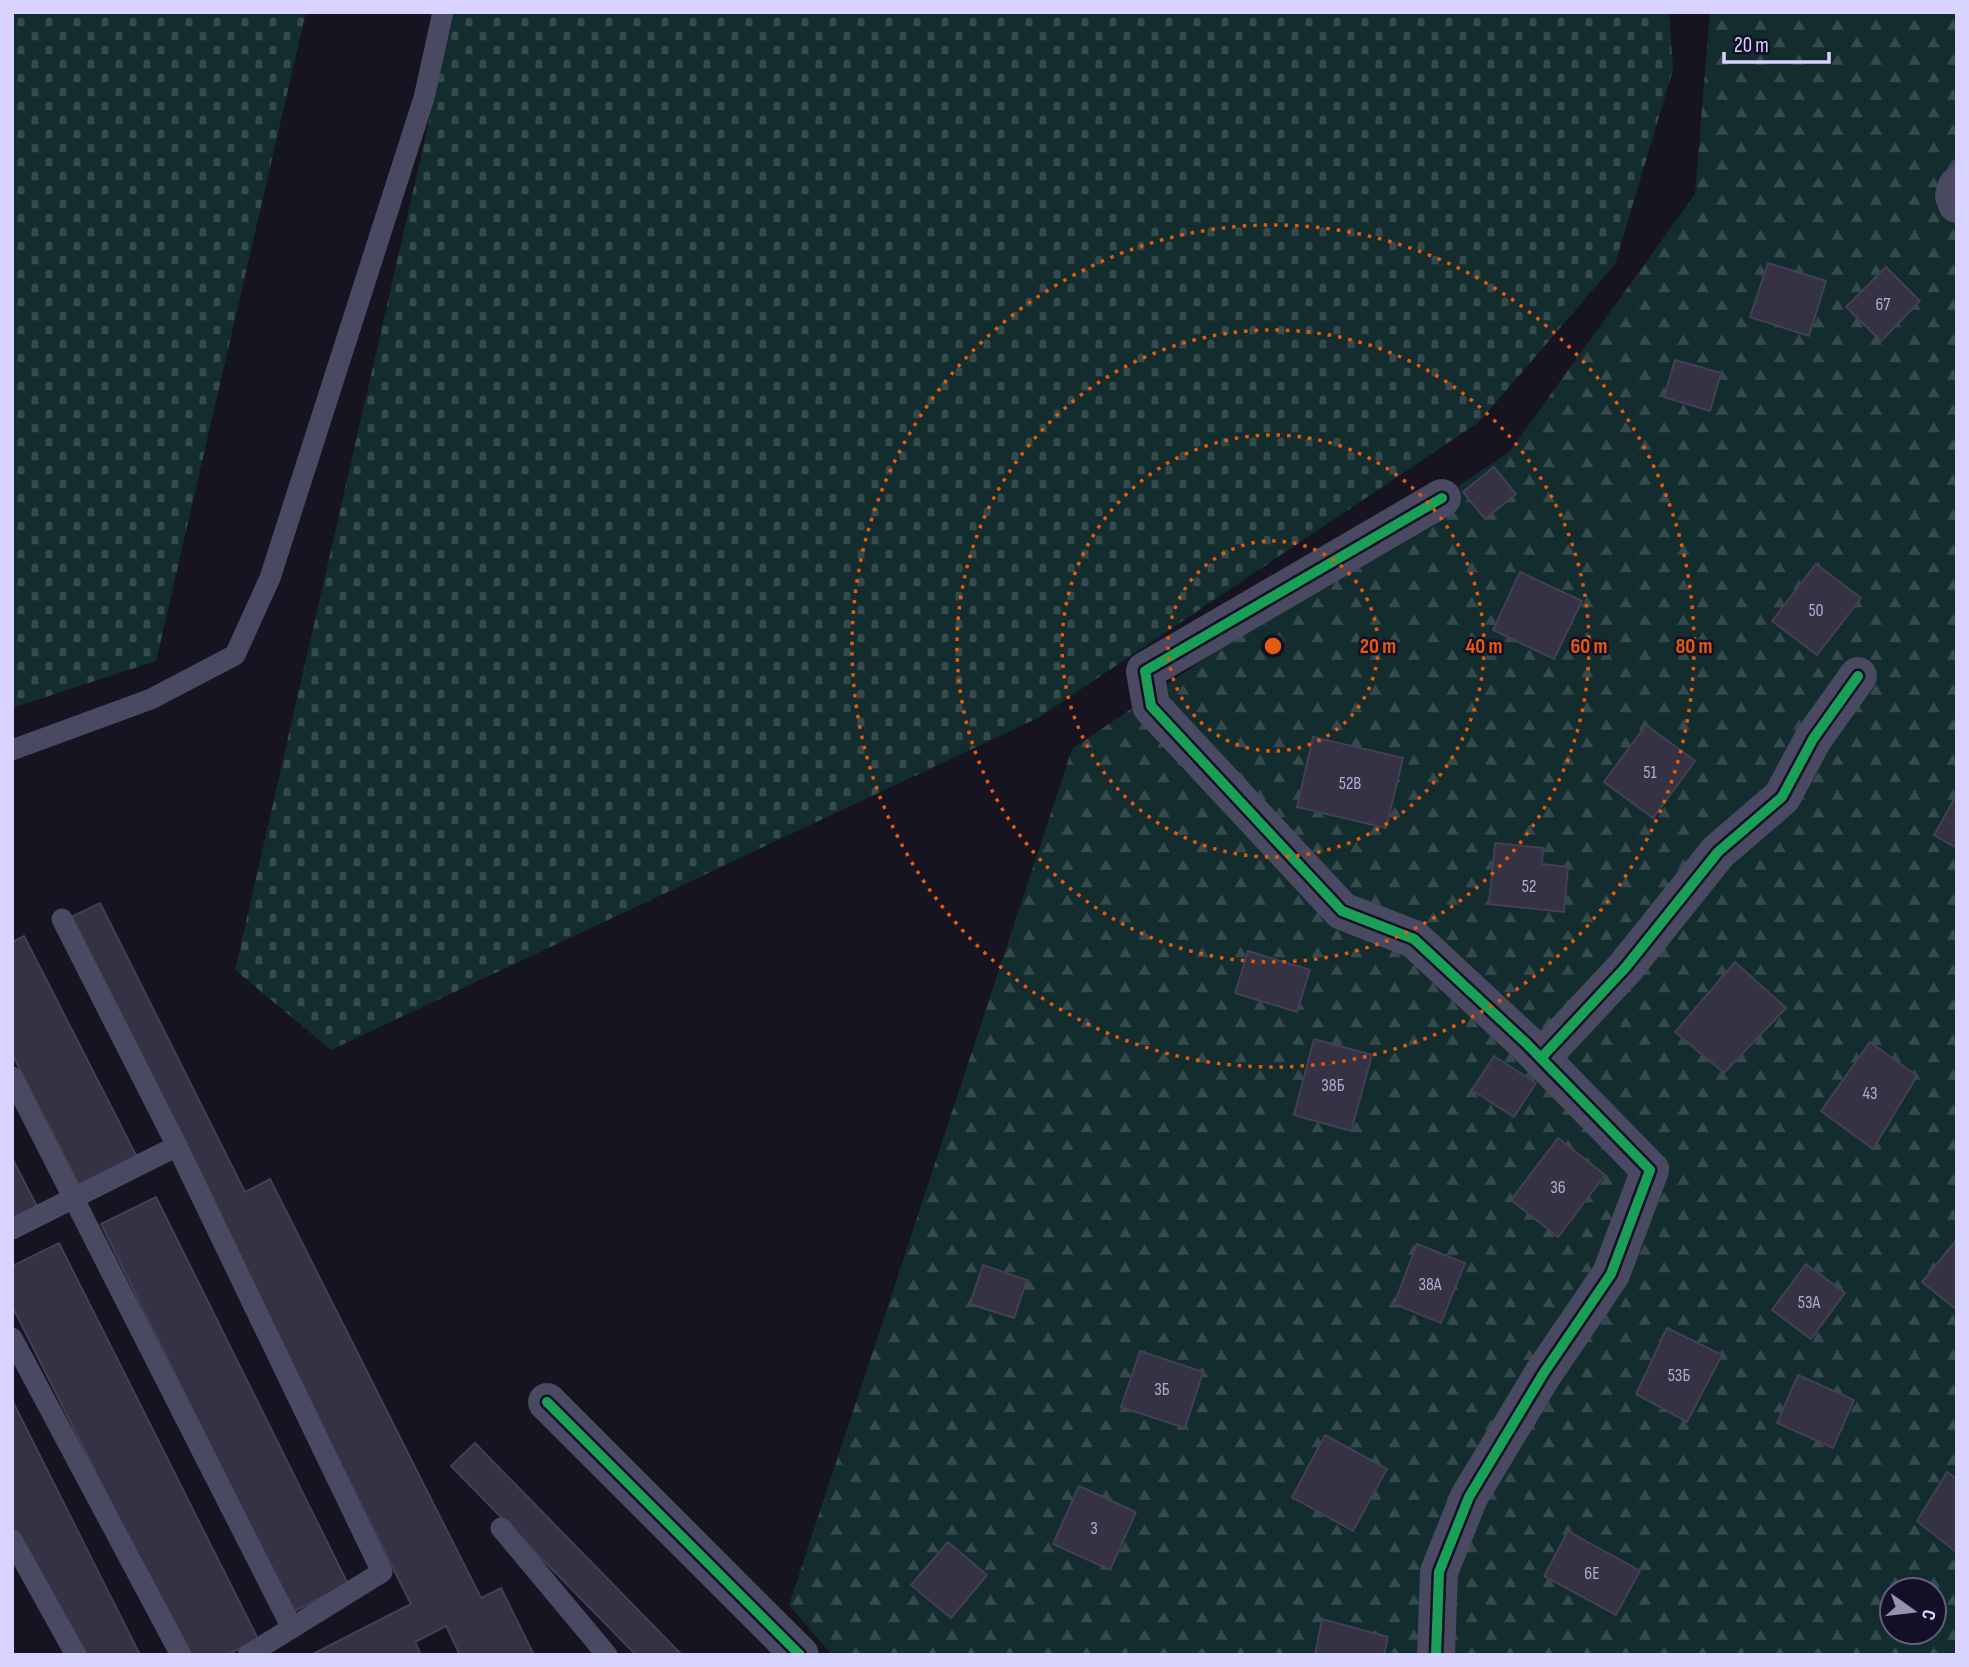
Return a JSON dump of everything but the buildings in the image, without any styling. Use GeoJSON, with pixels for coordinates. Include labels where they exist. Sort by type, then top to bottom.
{"type":"FeatureCollection","features":[{"type":"Feature","properties":{"kind":"street"},"geometry":{"type":"LineString","coordinates":[[1957,186],[1954,196],[1957,204]]}},
{"type":"Feature","properties":{"kind":"street"},"geometry":{"type":"LineString","coordinates":[[1436,1655],[1439,1572],[1469,1497],[1543,1374],[1611,1274],[1650,1170],[1541,1058],[1414,939],[1342,911],[1151,706],[1145,671],[1442,498]]}},
{"type":"Feature","properties":{"kind":"street"},"geometry":{"type":"LineString","coordinates":[[1541,1058],[1625,968],[1718,852],[1782,797],[1813,739],[1858,676]]}},
{"type":"Feature","properties":{"kind":"street"},"geometry":{"type":"LineString","coordinates":[[547,1402],[800,1655]]}},
{"type":"Feature","properties":{"kind":"lane"},"geometry":{"type":"LineString","coordinates":[[12,750],[151,699],[235,655],[270,578],[424,98],[443,12]]}},
{"type":"Feature","properties":{"kind":"lane"},"geometry":{"type":"LineString","coordinates":[[62,919],[177,1146],[382,1572],[248,1655]]}},
{"type":"Feature","properties":{"kind":"lane"},"geometry":{"type":"LineString","coordinates":[[12,1077],[292,1628]]}},
{"type":"Feature","properties":{"kind":"lane"},"geometry":{"type":"LineString","coordinates":[[12,1229],[177,1146]]}},
{"type":"Feature","properties":{"kind":"lane"},"geometry":{"type":"LineString","coordinates":[[12,1338],[181,1655]]}},
{"type":"Feature","properties":{"kind":"lane"},"geometry":{"type":"LineString","coordinates":[[501,1528],[607,1655]]}},
{"type":"Feature","properties":{"kind":"lane"},"geometry":{"type":"LineString","coordinates":[[12,1541],[76,1655]]}},
{"type":"Feature","properties":{"kind":"green space"},"geometry":{"type":"Polygon","coordinates":[[[12,12],[306,12],[156,661],[12,708],[12,12]]]}},
{"type":"Feature","properties":{"kind":"green space"},"geometry":{"type":"Polygon","coordinates":[[[454,12],[1669,12],[1673,70],[1615,264],[1479,422],[1038,718],[331,1050],[235,970],[454,12]]]}},
{"type":"Feature","properties":{"kind":"green space"},"geometry":{"type":"Polygon","coordinates":[[[1710,12],[1957,12],[1957,1655],[832,1655],[789,1605],[1072,749],[1510,451],[1695,194],[1710,12]]]}},
{"type":"Feature","properties":{"kind":"cycle path"},"geometry":{"type":"LineString","coordinates":[[1436,1655],[1439,1572],[1469,1497],[1543,1374],[1611,1274],[1650,1170],[1526,1043],[1414,939],[1342,911],[1151,706],[1145,671],[1442,498]]}},
{"type":"Feature","properties":{"kind":"cycle path"},"geometry":{"type":"LineString","coordinates":[[1541,1058],[1625,968],[1718,852],[1782,797],[1813,739],[1858,676]]}},
{"type":"Feature","properties":{"kind":"cycle path"},"geometry":{"type":"LineString","coordinates":[[547,1402],[800,1655]]}}]}
